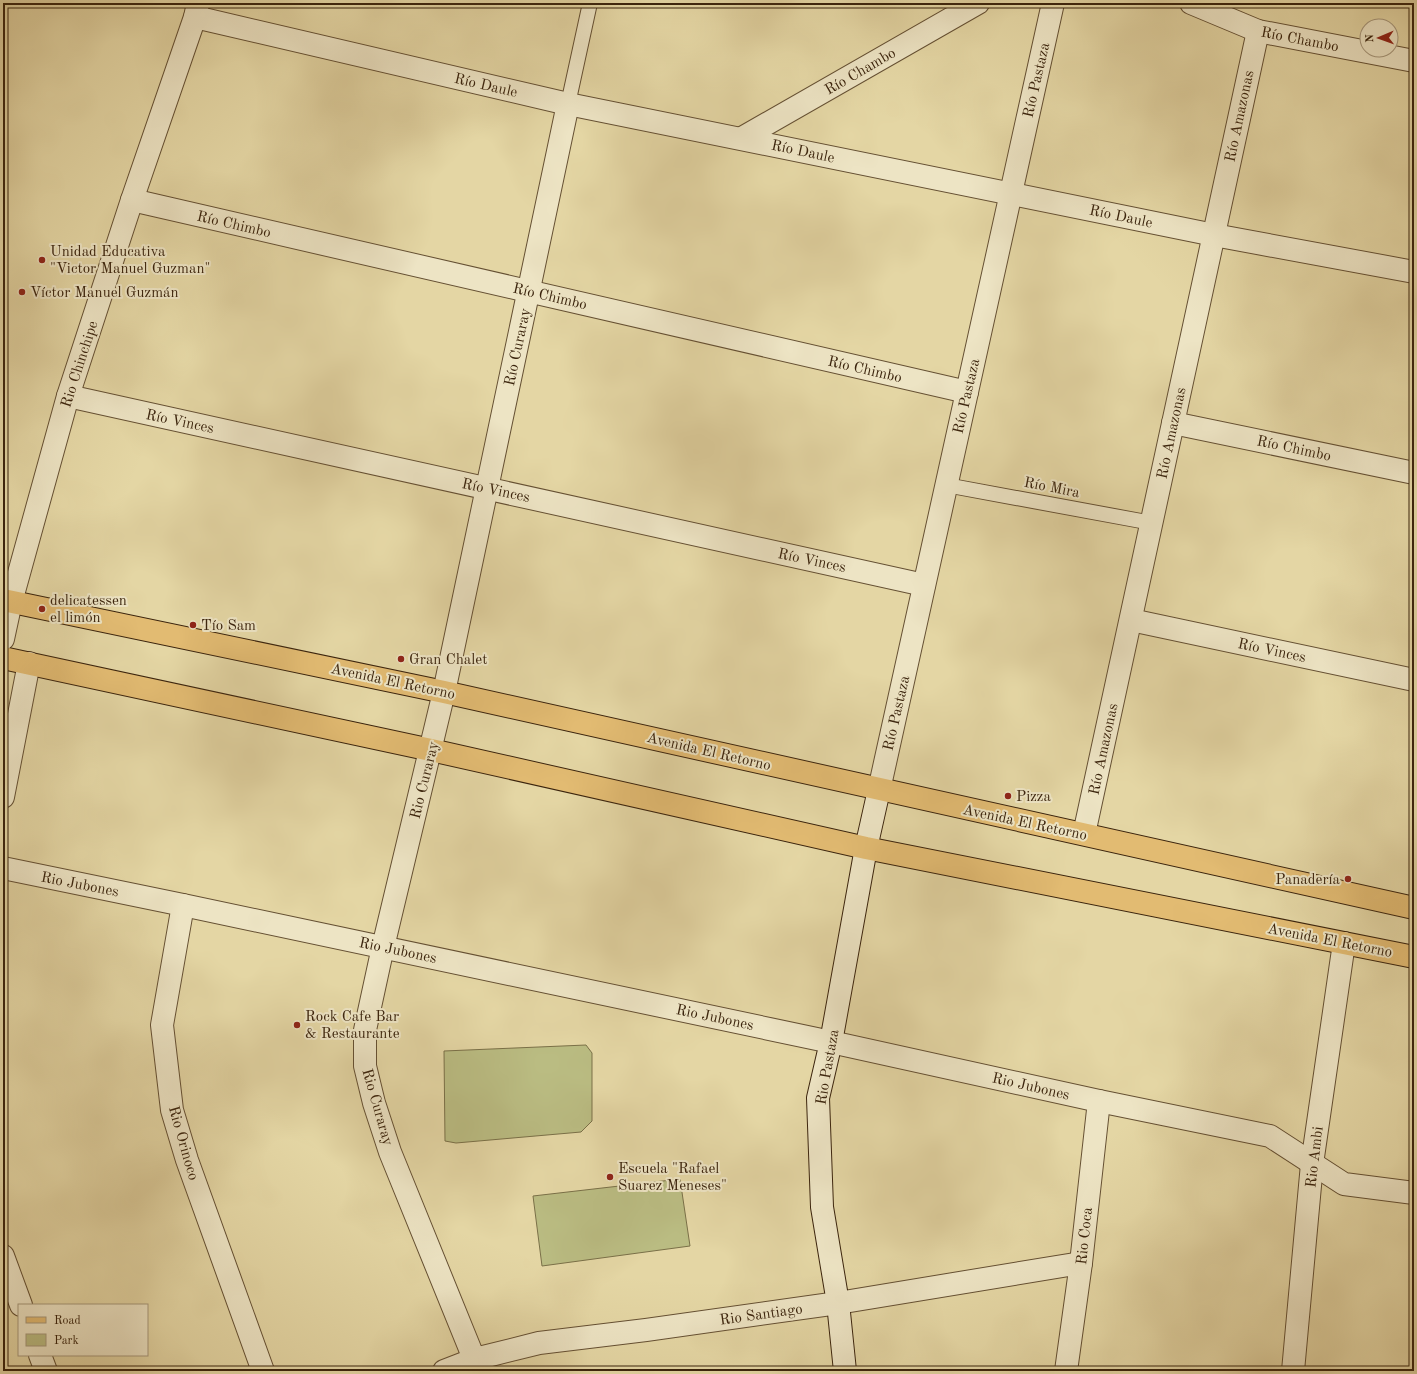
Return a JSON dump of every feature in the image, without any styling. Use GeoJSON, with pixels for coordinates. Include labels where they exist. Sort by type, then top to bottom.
{"type":"FeatureCollection","features":[{"type":"Feature","properties":{"kind":"main road","name":"Avenida El Retorno"},"geometry":{"type":"LineString","coordinates":[[7,601],[444,692],[1414,908]]}},
{"type":"Feature","properties":{"kind":"main road","name":"Avenida El Retorno"},"geometry":{"type":"LineString","coordinates":[[3,658],[431,750],[866,848],[1414,957]]}},
{"type":"Feature","properties":{"kind":"street","name":"Río Chambo"},"geometry":{"type":"LineString","coordinates":[[742,138],[978,3]]}},
{"type":"Feature","properties":{"kind":"street","name":"Río Pastaza"},"geometry":{"type":"LineString","coordinates":[[879,790],[1053,3]]}},
{"type":"Feature","properties":{"kind":"street","name":"Río Chambo"},"geometry":{"type":"LineString","coordinates":[[1191,3],[1258,31],[1414,61]]}},
{"type":"Feature","properties":{"kind":"street","name":"Río Daule"},"geometry":{"type":"LineString","coordinates":[[197,10],[568,104],[742,138],[1214,235],[1414,272]]}},
{"type":"Feature","properties":{"kind":"street","name":"Rio Chinchipe"},"geometry":{"type":"LineString","coordinates":[[3,639],[7,601],[68,396],[132,200],[197,10]]}},
{"type":"Feature","properties":{"kind":"street","name":"Río Amazonas"},"geometry":{"type":"LineString","coordinates":[[1084,834],[1258,31]]}},
{"type":"Feature","properties":{"kind":"street","name":"Río Curaray"},"geometry":{"type":"LineString","coordinates":[[444,692],[568,104]]}},
{"type":"Feature","properties":{"kind":"street","name":"Río Chimbo"},"geometry":{"type":"LineString","coordinates":[[132,200],[967,392]]}},
{"type":"Feature","properties":{"kind":"street","name":"Río Vinces"},"geometry":{"type":"LineString","coordinates":[[68,396],[924,585]]}},
{"type":"Feature","properties":{"kind":"street","name":"Río Chimbo"},"geometry":{"type":"LineString","coordinates":[[1173,422],[1414,473]]}},
{"type":"Feature","properties":{"kind":"street","name":"Río Vinces"},"geometry":{"type":"LineString","coordinates":[[1131,620],[1414,680]]}},
{"type":"Feature","properties":{"kind":"street"},"geometry":{"type":"LineString","coordinates":[[3,797],[29,663]]}},
{"type":"Feature","properties":{"kind":"street","name":"Rio Curaray"},"geometry":{"type":"LineString","coordinates":[[444,692],[383,947],[365,1030],[365,1066],[374,1103],[390,1152],[477,1365]]}},
{"type":"Feature","properties":{"kind":"street","name":"Rio Pastaza"},"geometry":{"type":"LineString","coordinates":[[845,1371],[838,1303],[822,1206],[818,1098],[831,1042],[866,848],[879,790]]}},
{"type":"Feature","properties":{"kind":"street","name":"Rio Jubones"},"geometry":{"type":"LineString","coordinates":[[3,868],[383,947],[831,1042],[1099,1101],[1270,1136],[1344,1184],[1414,1193]]}},
{"type":"Feature","properties":{"kind":"street","name":"Rio Orinoco"},"geometry":{"type":"LineString","coordinates":[[184,905],[162,1025],[172,1110],[188,1160],[263,1371]]}},
{"type":"Feature","properties":{"kind":"street","name":"Rio Ambi"},"geometry":{"type":"LineString","coordinates":[[1293,1371],[1312,1164],[1344,943]]}},
{"type":"Feature","properties":{"kind":"street","name":"Rio Coca"},"geometry":{"type":"LineString","coordinates":[[1066,1371],[1081,1263],[1099,1101]]}},
{"type":"Feature","properties":{"kind":"street"},"geometry":{"type":"LineString","coordinates":[[3,1256],[21,1304]]}},
{"type":"Feature","properties":{"kind":"street","name":"Rio Santiago"},"geometry":{"type":"LineString","coordinates":[[444,1371],[477,1365],[539,1343],[646,1330],[838,1303],[1081,1263]]}},
{"type":"Feature","properties":{"kind":"street"},"geometry":{"type":"LineString","coordinates":[[40,1356],[46,1371]]}},
{"type":"Feature","properties":{"kind":"lane","name":"Río Curaray"},"geometry":{"type":"LineString","coordinates":[[568,104],[590,3]]}},
{"type":"Feature","properties":{"kind":"lane","name":"Río Mira"},"geometry":{"type":"LineString","coordinates":[[946,485],[1152,523]]}},
{"type":"Feature","properties":{"kind":"green space"},"geometry":{"type":"Polygon","coordinates":[[[586,1045],[592,1053],[592,1121],[581,1132],[456,1143],[445,1141],[444,1051],[586,1045]]]}},
{"type":"Feature","properties":{"kind":"green space"},"geometry":{"type":"Polygon","coordinates":[[[680,1179],[690,1246],[542,1266],[533,1196],[680,1179]]]}},
{"type":"Feature","properties":{"kind":"place","name":"Unidad Educativa \"Victor Manuel Guzman\""},"geometry":{"type":"Point","coordinates":[42,260]}},
{"type":"Feature","properties":{"kind":"place","name":"Víctor Manuel Guzmán"},"geometry":{"type":"Point","coordinates":[22,292]}},
{"type":"Feature","properties":{"kind":"place","name":"delicatessen el limón"},"geometry":{"type":"Point","coordinates":[42,609]}},
{"type":"Feature","properties":{"kind":"place","name":"Tío Sam"},"geometry":{"type":"Point","coordinates":[193,625]}},
{"type":"Feature","properties":{"kind":"place","name":"Gran Chalet"},"geometry":{"type":"Point","coordinates":[401,659]}},
{"type":"Feature","properties":{"kind":"place","name":"Pizza"},"geometry":{"type":"Point","coordinates":[1008,796]}},
{"type":"Feature","properties":{"kind":"place","name":"Panadería"},"geometry":{"type":"Point","coordinates":[1348,879]}},
{"type":"Feature","properties":{"kind":"place","name":"Rock Cafe Bar & Restaurante"},"geometry":{"type":"Point","coordinates":[297,1025]}},
{"type":"Feature","properties":{"kind":"place","name":"Escuela \"Rafael Suarez Meneses\""},"geometry":{"type":"Point","coordinates":[610,1177]}}]}
